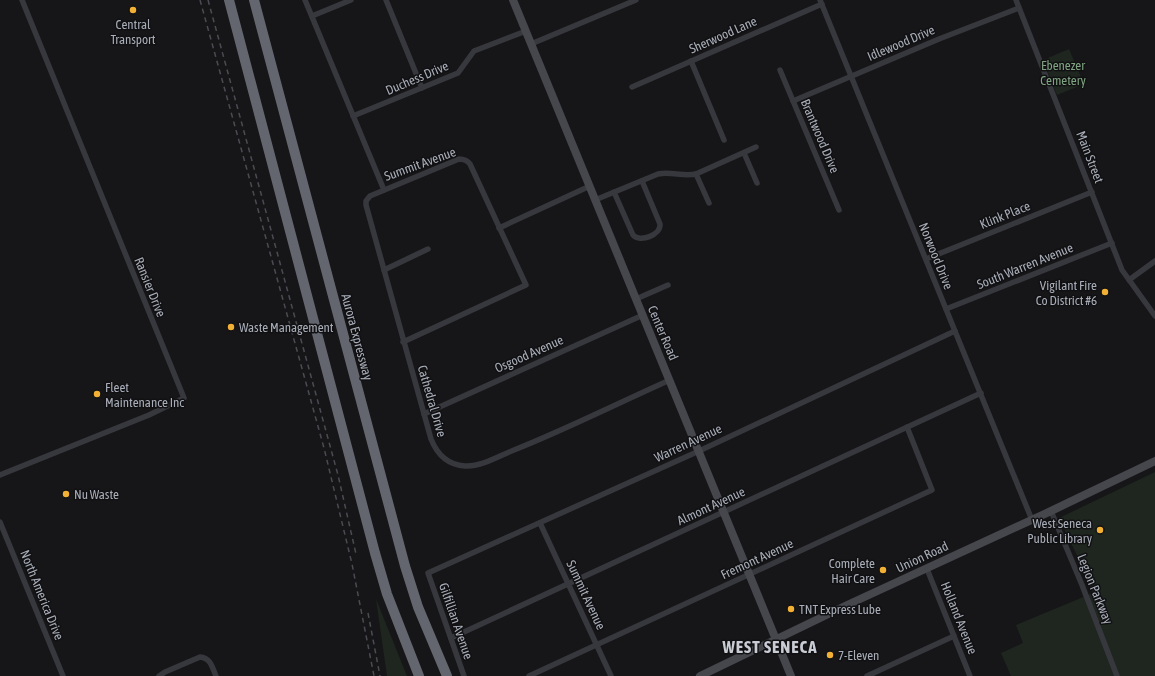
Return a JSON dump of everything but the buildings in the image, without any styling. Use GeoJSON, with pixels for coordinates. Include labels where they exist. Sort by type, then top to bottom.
{"type":"FeatureCollection","features":[{"type":"Feature","properties":{"kind":"highway"},"geometry":{"type":"LineString","coordinates":[[229,0],[375,553],[387,594],[419,676]]}},
{"type":"Feature","properties":{"kind":"highway","name":"Aurora Expressway"},"geometry":{"type":"LineString","coordinates":[[254,0],[405,566],[418,607],[447,676]]}},
{"type":"Feature","properties":{"kind":"main road","name":"Center Road"},"geometry":{"type":"LineString","coordinates":[[513,0],[791,676]]}},
{"type":"Feature","properties":{"kind":"main road","name":"Union Road"},"geometry":{"type":"LineString","coordinates":[[700,676],[1155,461]]}},
{"type":"Feature","properties":{"kind":"street","name":"Ransier Drive"},"geometry":{"type":"LineString","coordinates":[[0,475],[157,411],[184,398],[22,0]]}},
{"type":"Feature","properties":{"kind":"street","name":"Summit Avenue"},"geometry":{"type":"LineString","coordinates":[[305,0],[384,190],[459,159],[466,160],[470,164],[526,285],[403,342]]}},
{"type":"Feature","properties":{"kind":"street"},"geometry":{"type":"LineString","coordinates":[[312,16],[351,0]]}},
{"type":"Feature","properties":{"kind":"street"},"geometry":{"type":"LineString","coordinates":[[386,0],[422,88]]}},
{"type":"Feature","properties":{"kind":"street"},"geometry":{"type":"LineString","coordinates":[[531,44],[636,0]]}},
{"type":"Feature","properties":{"kind":"street","name":"Main Street"},"geometry":{"type":"LineString","coordinates":[[1016,0],[1122,270],[1155,316]]}},
{"type":"Feature","properties":{"kind":"street","name":"Sherwood Lane"},"geometry":{"type":"LineString","coordinates":[[632,87],[821,2]]}},
{"type":"Feature","properties":{"kind":"street","name":"Norwood Drive"},"geometry":{"type":"LineString","coordinates":[[821,2],[1032,520]]}},
{"type":"Feature","properties":{"kind":"street","name":"Idlewood Drive"},"geometry":{"type":"LineString","coordinates":[[793,101],[850,76],[1019,8]]}},
{"type":"Feature","properties":{"kind":"street","name":"Duchess Drive"},"geometry":{"type":"LineString","coordinates":[[353,116],[458,73],[474,51],[526,31]]}},
{"type":"Feature","properties":{"kind":"street"},"geometry":{"type":"LineString","coordinates":[[691,61],[724,140]]}},
{"type":"Feature","properties":{"kind":"street","name":"Brantwood Drive"},"geometry":{"type":"LineString","coordinates":[[780,70],[839,210]]}},
{"type":"Feature","properties":{"kind":"street"},"geometry":{"type":"LineString","coordinates":[[595,200],[666,172],[690,175],[696,174],[756,147]]}},
{"type":"Feature","properties":{"kind":"street"},"geometry":{"type":"LineString","coordinates":[[744,152],[757,183]]}},
{"type":"Feature","properties":{"kind":"street"},"geometry":{"type":"LineString","coordinates":[[696,174],[709,203]]}},
{"type":"Feature","properties":{"kind":"street"},"geometry":{"type":"LineString","coordinates":[[614,192],[633,235],[640,239],[652,235],[658,232],[660,224],[642,181]]}},
{"type":"Feature","properties":{"kind":"street"},"geometry":{"type":"LineString","coordinates":[[499,228],[590,186]]}},
{"type":"Feature","properties":{"kind":"street","name":"Cathedral Drive"},"geometry":{"type":"LineString","coordinates":[[384,190],[370,196],[366,201],[366,205],[431,439],[437,451],[450,462],[464,466],[479,464],[533,442],[670,380]]}},
{"type":"Feature","properties":{"kind":"street","name":"Klink Place"},"geometry":{"type":"LineString","coordinates":[[926,259],[1092,192]]}},
{"type":"Feature","properties":{"kind":"street","name":"South Warren Avenue"},"geometry":{"type":"LineString","coordinates":[[946,309],[1112,243]]}},
{"type":"Feature","properties":{"kind":"street"},"geometry":{"type":"LineString","coordinates":[[384,270],[428,250]]}},
{"type":"Feature","properties":{"kind":"street"},"geometry":{"type":"LineString","coordinates":[[1129,280],[1155,262]]}},
{"type":"Feature","properties":{"kind":"street"},"geometry":{"type":"LineString","coordinates":[[636,299],[668,285]]}},
{"type":"Feature","properties":{"kind":"street","name":"Osgood Avenue"},"geometry":{"type":"LineString","coordinates":[[424,414],[643,315]]}},
{"type":"Feature","properties":{"kind":"street","name":"Warren Avenue"},"geometry":{"type":"LineString","coordinates":[[428,573],[699,451],[955,331]]}},
{"type":"Feature","properties":{"kind":"street","name":"Almont Avenue"},"geometry":{"type":"LineString","coordinates":[[451,638],[980,393]]}},
{"type":"Feature","properties":{"kind":"street","name":"Fremont Avenue"},"geometry":{"type":"LineString","coordinates":[[529,676],[932,490],[907,427]]}},
{"type":"Feature","properties":{"kind":"street","name":"Legion Parkway"},"geometry":{"type":"LineString","coordinates":[[1051,511],[1082,585],[1117,676]]}},
{"type":"Feature","properties":{"kind":"street","name":"North America Drive"},"geometry":{"type":"LineString","coordinates":[[0,522],[63,676]]}},
{"type":"Feature","properties":{"kind":"street","name":"Summit Avenue"},"geometry":{"type":"LineString","coordinates":[[540,523],[611,676]]}},
{"type":"Feature","properties":{"kind":"street","name":"Holland Avenue"},"geometry":{"type":"LineString","coordinates":[[927,569],[970,676]]}},
{"type":"Feature","properties":{"kind":"street","name":"Gilfillian Avenue"},"geometry":{"type":"LineString","coordinates":[[428,573],[464,676]]}},
{"type":"Feature","properties":{"kind":"street"},"geometry":{"type":"LineString","coordinates":[[867,676],[954,636]]}},
{"type":"Feature","properties":{"kind":"street"},"geometry":{"type":"LineString","coordinates":[[159,676],[200,657],[206,658],[210,661],[216,676]]}},
{"type":"Feature","properties":{"kind":"green space","name":"Ebenezer Cemetery"},"geometry":{"type":"Polygon","coordinates":[[[1069,49],[1084,84],[1057,95],[1043,60],[1069,49]]]}},
{"type":"Feature","properties":{"kind":"green space"},"geometry":{"type":"Polygon","coordinates":[[[1155,472],[1155,676],[1011,676],[1001,653],[1023,643],[1016,625],[1093,593],[1085,572],[1059,518],[1155,472]]]}},
{"type":"Feature","properties":{"kind":"green space"},"geometry":{"type":"Polygon","coordinates":[[[376,599],[407,676],[387,676],[376,599]]]}},
{"type":"Feature","properties":{"kind":"railway"},"geometry":{"type":"LineString","coordinates":[[200,0],[324,448],[352,564],[374,676]]}},
{"type":"Feature","properties":{"kind":"railway"},"geometry":{"type":"LineString","coordinates":[[208,0],[338,475],[356,554]]}},
{"type":"Feature","properties":{"kind":"railway"},"geometry":{"type":"LineString","coordinates":[[368,613],[380,676]]}},
{"type":"Feature","properties":{"kind":"place","name":"Central Transport"},"geometry":{"type":"Point","coordinates":[133,10]}},
{"type":"Feature","properties":{"kind":"place","name":"Vigilant Fire Co District #6"},"geometry":{"type":"Point","coordinates":[1105,292]}},
{"type":"Feature","properties":{"kind":"place","name":"Waste Management"},"geometry":{"type":"Point","coordinates":[231,327]}},
{"type":"Feature","properties":{"kind":"place","name":"Fleet Maintenance Inc"},"geometry":{"type":"Point","coordinates":[97,394]}},
{"type":"Feature","properties":{"kind":"place","name":"Nu Waste"},"geometry":{"type":"Point","coordinates":[66,494]}},
{"type":"Feature","properties":{"kind":"place","name":"West Seneca Public Library"},"geometry":{"type":"Point","coordinates":[1100,530]}},
{"type":"Feature","properties":{"kind":"place","name":"Complete Hair Care"},"geometry":{"type":"Point","coordinates":[883,570]}},
{"type":"Feature","properties":{"kind":"place","name":"TNT Express Lube"},"geometry":{"type":"Point","coordinates":[791,609]}},
{"type":"Feature","properties":{"kind":"place","name":"7-Eleven"},"geometry":{"type":"Point","coordinates":[830,655]}},
{"type":"Feature","properties":{"kind":"district","name":"WEST SENECA"},"geometry":{"type":"Point","coordinates":[770,647]}}]}
